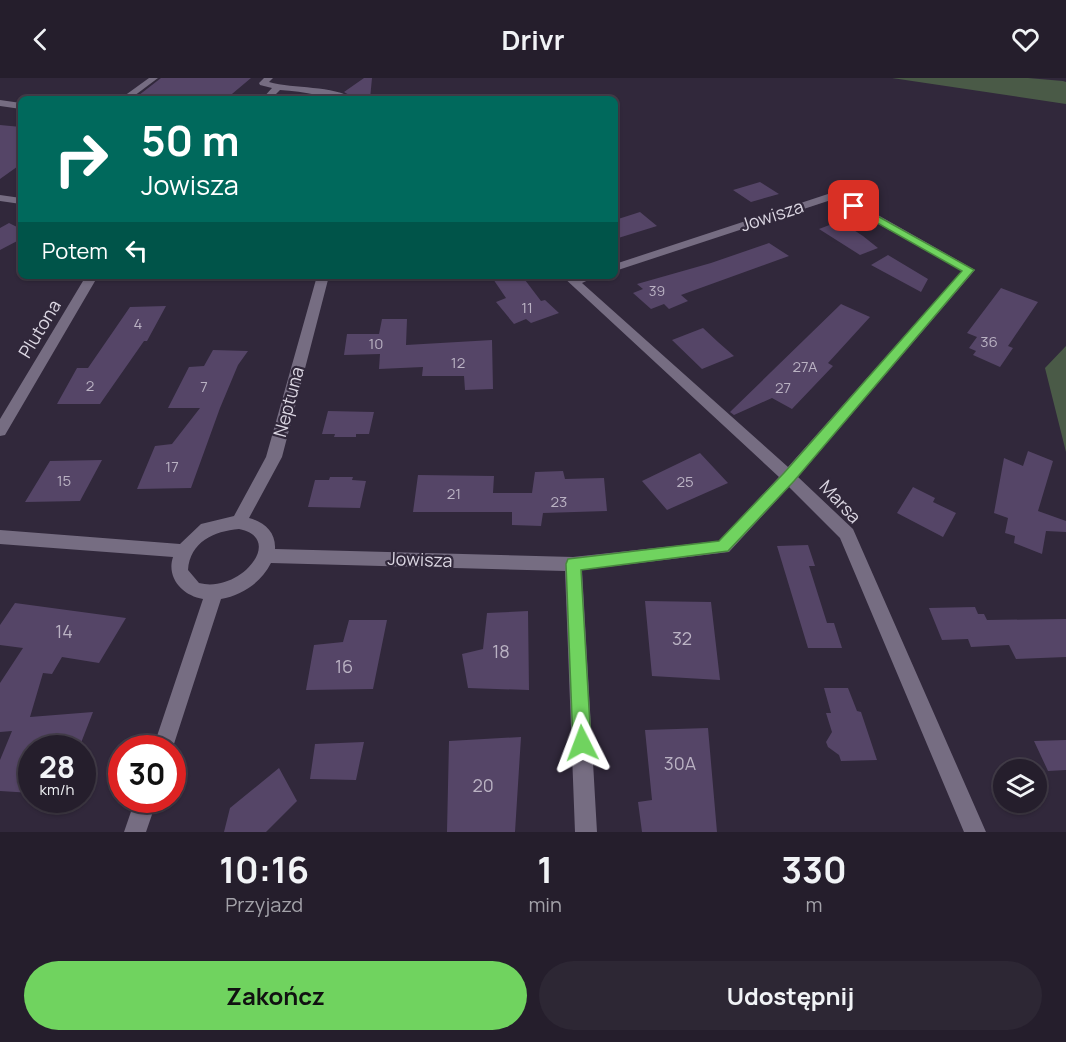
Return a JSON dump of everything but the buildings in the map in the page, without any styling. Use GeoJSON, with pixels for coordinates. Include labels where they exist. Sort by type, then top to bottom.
{"type":"FeatureCollection","features":[{"type":"Feature","properties":{"kind":"street"},"geometry":{"type":"LineString","coordinates":[[128,96],[154,78]]}},
{"type":"Feature","properties":{"kind":"street"},"geometry":{"type":"LineString","coordinates":[[269,78],[263,83],[336,96]]}},
{"type":"Feature","properties":{"kind":"street"},"geometry":{"type":"LineString","coordinates":[[269,96],[278,87]]}},
{"type":"Feature","properties":{"kind":"street"},"geometry":{"type":"LineString","coordinates":[[0,104],[18,106]]}},
{"type":"Feature","properties":{"kind":"street","name":"Jowisza"},"geometry":{"type":"LineString","coordinates":[[267,556],[573,564],[723,547],[789,477],[969,270],[835,195],[618,267]]}},
{"type":"Feature","properties":{"kind":"street"},"geometry":{"type":"LineString","coordinates":[[0,198],[18,201]]}},
{"type":"Feature","properties":{"kind":"street","name":"Plutona"},"geometry":{"type":"LineString","coordinates":[[0,431],[90,279]]}},
{"type":"Feature","properties":{"kind":"street","name":"Neptuna"},"geometry":{"type":"LineString","coordinates":[[238,522],[274,458],[322,279]]}},
{"type":"Feature","properties":{"kind":"street","name":"Marsa"},"geometry":{"type":"LineString","coordinates":[[570,279],[789,477],[847,534],[975,832]]}},
{"type":"Feature","properties":{"kind":"street"},"geometry":{"type":"LineString","coordinates":[[238,522],[256,527],[266,539],[267,556],[260,569],[247,581],[231,590],[214,593],[195,590],[184,580],[180,566],[184,551],[207,529],[238,522]]}},
{"type":"Feature","properties":{"kind":"street"},"geometry":{"type":"LineString","coordinates":[[0,537],[184,551]]}},
{"type":"Feature","properties":{"kind":"street"},"geometry":{"type":"LineString","coordinates":[[573,564],[586,832]]}},
{"type":"Feature","properties":{"kind":"street"},"geometry":{"type":"LineString","coordinates":[[166,735],[214,593]]}},
{"type":"Feature","properties":{"kind":"street"},"geometry":{"type":"LineString","coordinates":[[135,832],[142,813]]}},
{"type":"Feature","properties":{"kind":"green space"},"geometry":{"type":"Polygon","coordinates":[[[892,78],[1028,78],[1063,81],[1066,82],[1066,104],[892,78]]]}},
{"type":"Feature","properties":{"kind":"green space"},"geometry":{"type":"Polygon","coordinates":[[[1066,346],[1066,452],[1045,368],[1066,346]]]}},
{"type":"Feature","properties":{"kind":"route"},"geometry":{"type":"LineString","coordinates":[[582,743],[573,564],[723,547],[789,477],[969,270],[854,206]]}}]}
